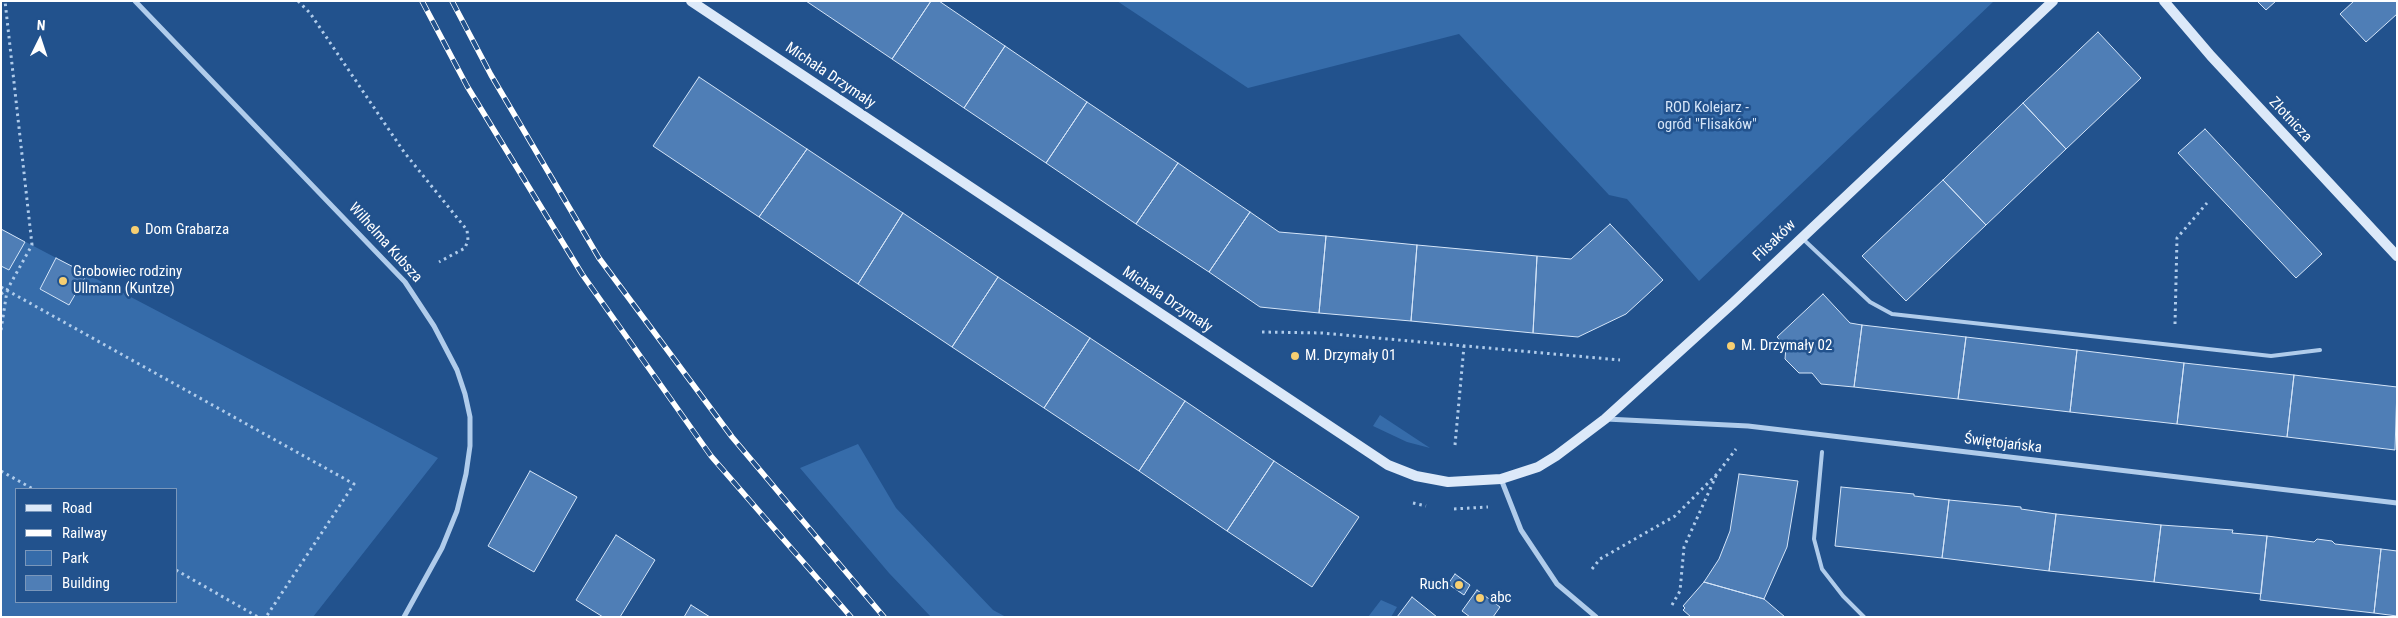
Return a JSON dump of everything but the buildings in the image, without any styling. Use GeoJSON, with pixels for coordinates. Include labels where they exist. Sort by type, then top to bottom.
{"type":"FeatureCollection","features":[{"type":"Feature","properties":{"kind":"street","name":"Wilhelma Kubsza"},"geometry":{"type":"LineString","coordinates":[[135,1],[405,282],[434,326],[457,370],[466,394],[470,417],[470,446],[466,474],[457,511],[442,548],[404,617]]}},
{"type":"Feature","properties":{"kind":"street","name":"Michała Drzymały"},"geometry":{"type":"LineString","coordinates":[[691,1],[1388,465],[1416,476],[1448,482],[1502,479]]}},
{"type":"Feature","properties":{"kind":"street","name":"Flisaków"},"geometry":{"type":"LineString","coordinates":[[1502,479],[1538,467],[1556,456],[1605,419],[1734,302],[2053,1]]}},
{"type":"Feature","properties":{"kind":"street","name":"Złotnicza"},"geometry":{"type":"LineString","coordinates":[[2164,1],[2211,56],[2397,256]]}},
{"type":"Feature","properties":{"kind":"street","name":"Świętojańska"},"geometry":{"type":"LineString","coordinates":[[1605,419],[1748,426],[2397,503]]}},
{"type":"Feature","properties":{"kind":"street"},"geometry":{"type":"LineString","coordinates":[[1502,479],[1521,530],[1557,584],[1596,617]]}},
{"type":"Feature","properties":{"kind":"lane"},"geometry":{"type":"LineString","coordinates":[[1801,237],[1870,302],[1892,314],[2271,356],[2320,350]]}},
{"type":"Feature","properties":{"kind":"lane"},"geometry":{"type":"LineString","coordinates":[[1822,452],[1814,539],[1822,568],[1843,596],[1864,617]]}},
{"type":"Feature","properties":{"kind":"path"},"geometry":{"type":"LineString","coordinates":[[1,330],[7,290],[32,246],[5,1]]}},
{"type":"Feature","properties":{"kind":"path"},"geometry":{"type":"LineString","coordinates":[[298,1],[310,12],[404,152],[467,230],[468,240],[465,248],[440,262]]}},
{"type":"Feature","properties":{"kind":"path"},"geometry":{"type":"LineString","coordinates":[[2175,345],[2177,238],[2207,203]]}},
{"type":"Feature","properties":{"kind":"path"},"geometry":{"type":"LineString","coordinates":[[1,287],[354,484],[266,617]]}},
{"type":"Feature","properties":{"kind":"path"},"geometry":{"type":"LineString","coordinates":[[1,294],[7,290]]}},
{"type":"Feature","properties":{"kind":"path"},"geometry":{"type":"LineString","coordinates":[[1262,332],[1322,333],[1620,360]]}},
{"type":"Feature","properties":{"kind":"path"},"geometry":{"type":"LineString","coordinates":[[1455,445],[1464,346]]}},
{"type":"Feature","properties":{"kind":"path"},"geometry":{"type":"LineString","coordinates":[[1592,569],[1600,559],[1675,516],[1717,474],[1736,449]]}},
{"type":"Feature","properties":{"kind":"path"},"geometry":{"type":"LineString","coordinates":[[1,471],[31,488]]}},
{"type":"Feature","properties":{"kind":"path"},"geometry":{"type":"LineString","coordinates":[[1672,605],[1680,591],[1684,547],[1717,474]]}},
{"type":"Feature","properties":{"kind":"path"},"geometry":{"type":"LineString","coordinates":[[1408,501],[1432,507]]}},
{"type":"Feature","properties":{"kind":"path"},"geometry":{"type":"LineString","coordinates":[[1446,508],[1473,509],[1510,502]]}},
{"type":"Feature","properties":{"kind":"path"},"geometry":{"type":"LineString","coordinates":[[178,571],[258,617]]}},
{"type":"Feature","properties":{"kind":"green space","name":"ROD Kolejarz - ogród \"Flisaków\""},"geometry":{"type":"Polygon","coordinates":[[[1117,1],[1994,1],[1699,281],[1627,199],[1609,195],[1459,34],[1248,88],[1117,1]]]}},
{"type":"Feature","properties":{"kind":"green space"},"geometry":{"type":"Polygon","coordinates":[[[1,229],[438,458],[313,617],[1,617],[1,229]]]}},
{"type":"Feature","properties":{"kind":"green space"},"geometry":{"type":"Polygon","coordinates":[[[1380,415],[1430,448],[1407,442],[1373,426],[1380,415]]]}},
{"type":"Feature","properties":{"kind":"green space"},"geometry":{"type":"Polygon","coordinates":[[[858,444],[896,508],[993,610],[1006,617],[931,617],[889,573],[800,468],[858,444]]]}},
{"type":"Feature","properties":{"kind":"green space"},"geometry":{"type":"Polygon","coordinates":[[[1381,600],[1397,607],[1391,617],[1368,617],[1381,600]]]}},
{"type":"Feature","properties":{"kind":"railway"},"geometry":{"type":"LineString","coordinates":[[422,1],[467,86],[582,274],[711,456],[851,617]]}},
{"type":"Feature","properties":{"kind":"railway"},"geometry":{"type":"LineString","coordinates":[[452,1],[491,75],[599,258],[732,437],[884,617]]}},
{"type":"Feature","properties":{"kind":"place","name":"Dom Grabarza"},"geometry":{"type":"Point","coordinates":[135,230]}},
{"type":"Feature","properties":{"kind":"place","name":"Grobowiec rodziny Ullmann (Kuntze)"},"geometry":{"type":"Point","coordinates":[63,281]}},
{"type":"Feature","properties":{"kind":"place","name":"M. Drzymały 02"},"geometry":{"type":"Point","coordinates":[1731,346]}},
{"type":"Feature","properties":{"kind":"place","name":"M. Drzymały 01"},"geometry":{"type":"Point","coordinates":[1295,356]}},
{"type":"Feature","properties":{"kind":"place","name":"Ruch"},"geometry":{"type":"Point","coordinates":[1459,585]}},
{"type":"Feature","properties":{"kind":"place","name":"abc"},"geometry":{"type":"Point","coordinates":[1480,598]}}]}
